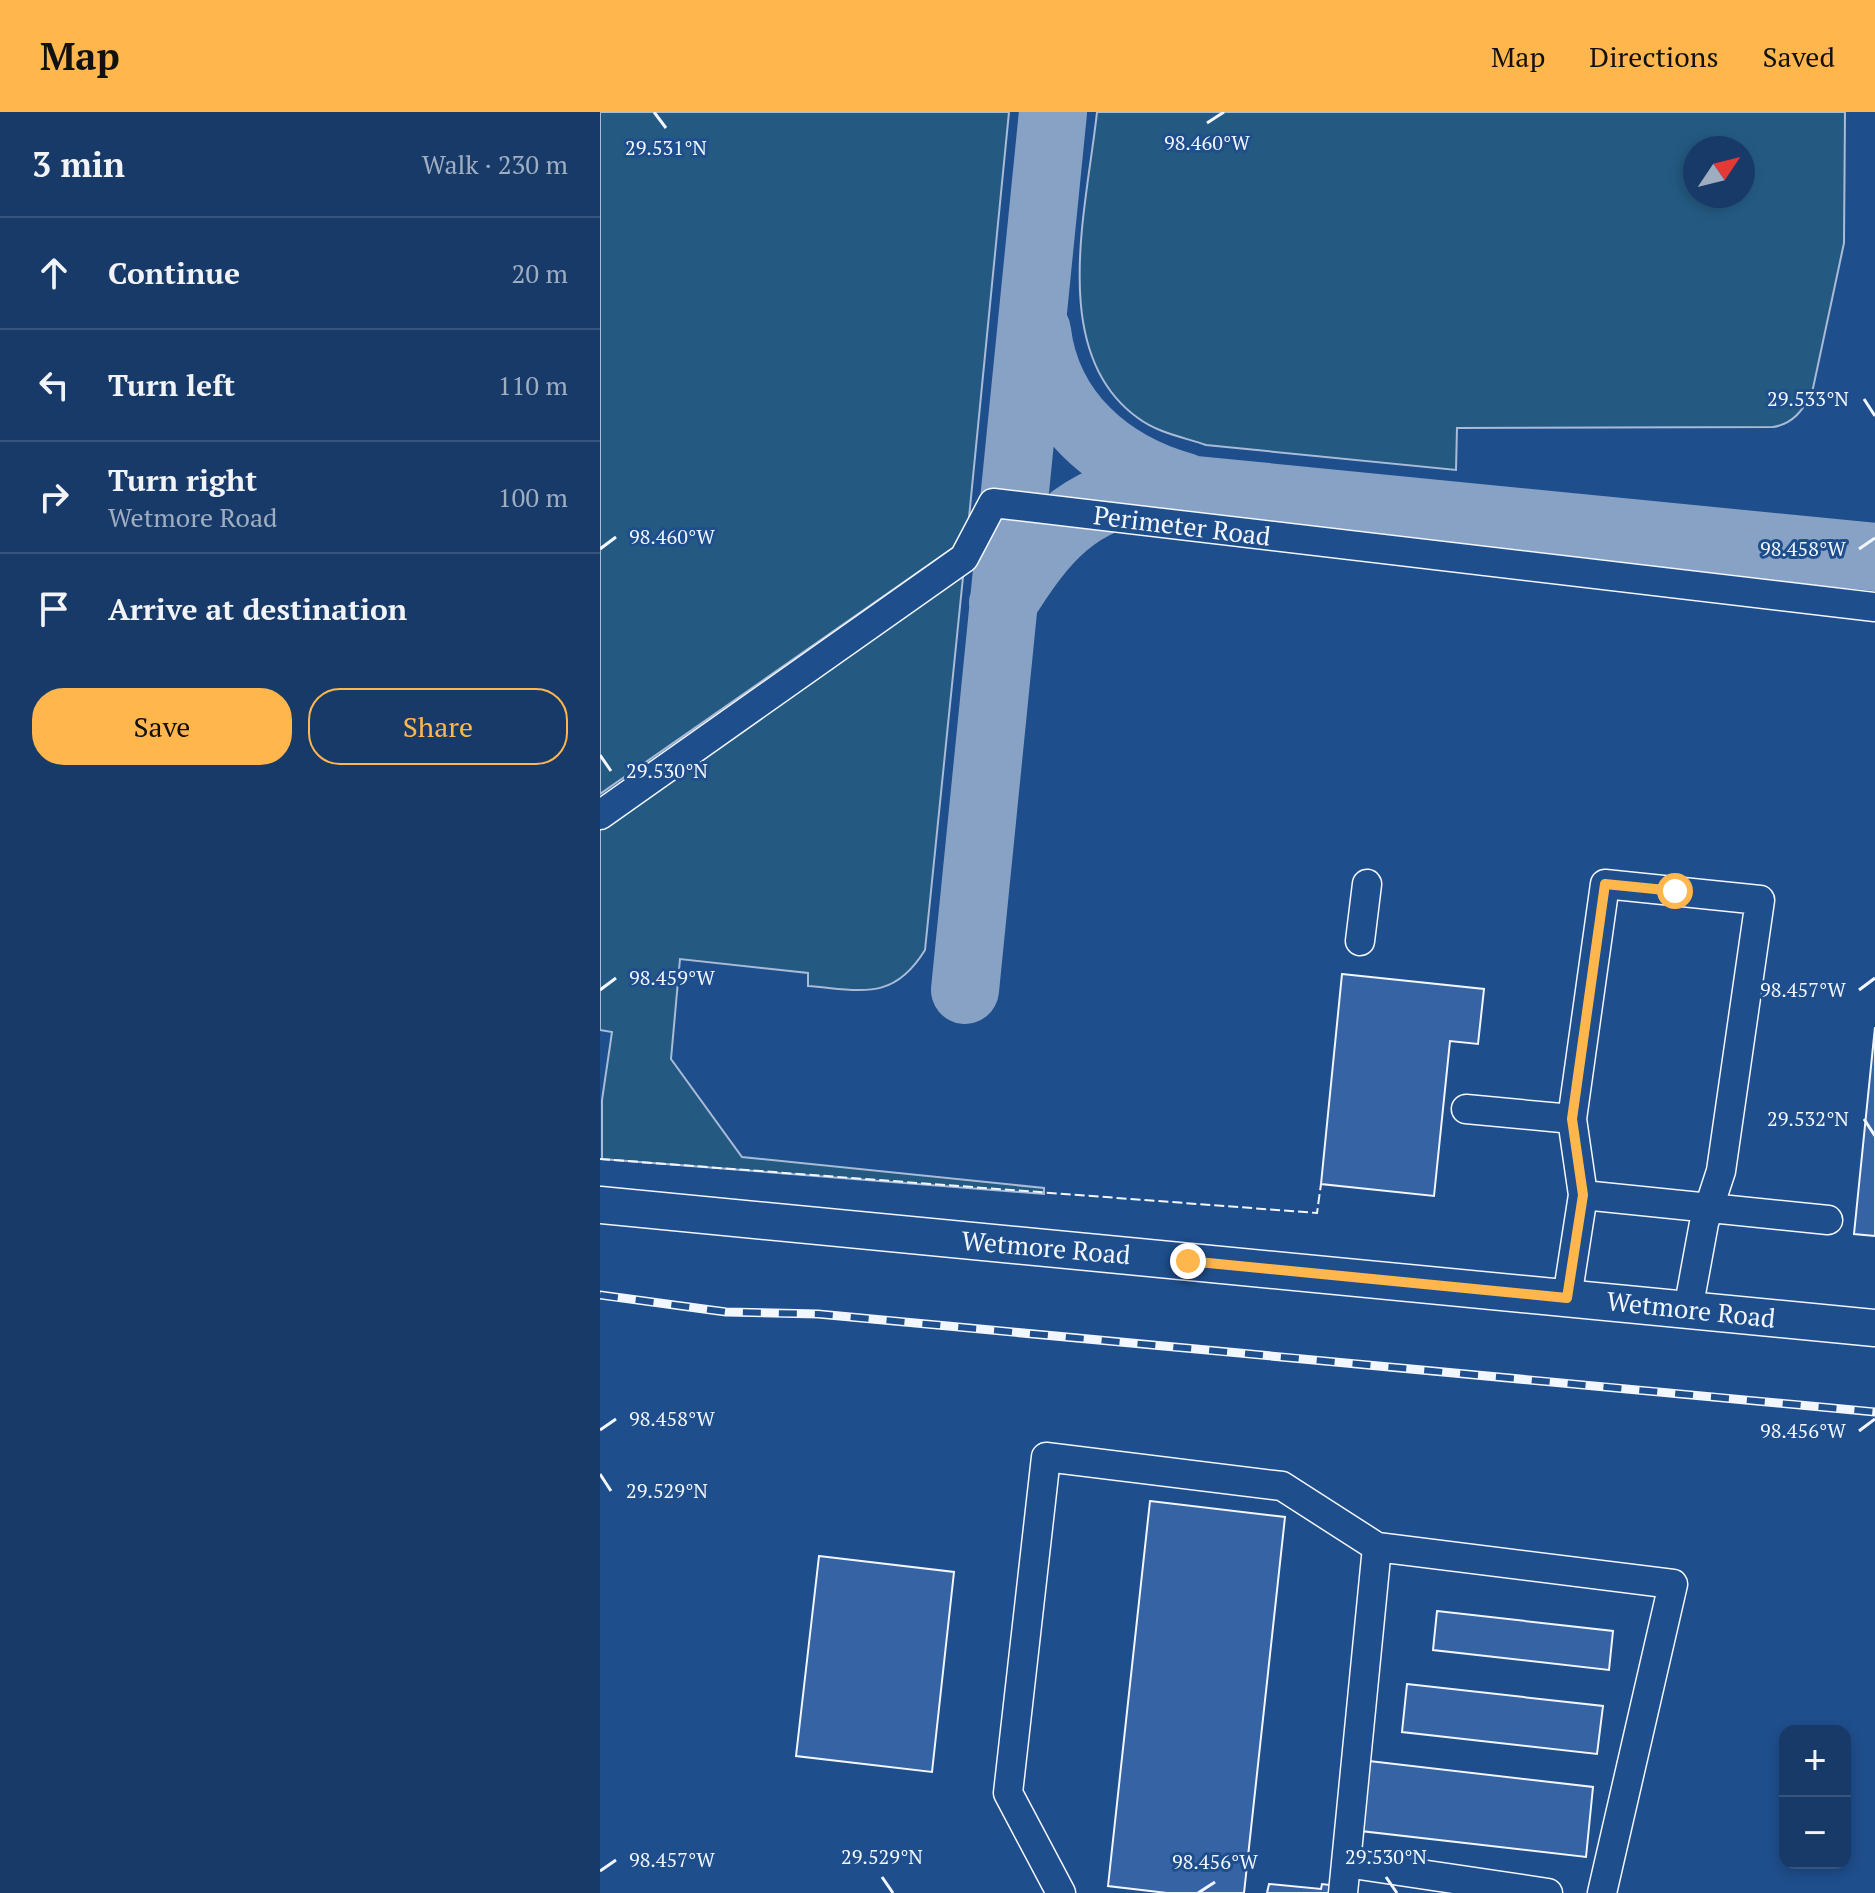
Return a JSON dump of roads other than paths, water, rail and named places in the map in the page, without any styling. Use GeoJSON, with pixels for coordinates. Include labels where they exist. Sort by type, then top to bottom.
{"type":"FeatureCollection","features":[{"type":"Feature","properties":{"kind":"main road","name":"Wetmore Road"},"geometry":{"type":"LineString","coordinates":[[600,1205],[1875,1328]]}},
{"type":"Feature","properties":{"kind":"lane","name":"Perimeter Road"},"geometry":{"type":"LineString","coordinates":[[600,815],[964,558],[993,503],[1875,607]]}},
{"type":"Feature","properties":{"kind":"lane"},"geometry":{"type":"LineString","coordinates":[[1360,941],[1367,884]]}},
{"type":"Feature","properties":{"kind":"lane"},"geometry":{"type":"LineString","coordinates":[[1567,1298],[1583,1195],[1572,1119],[1605,884],[1760,900],[1721,1171],[1709,1206],[1688,1310]]}},
{"type":"Feature","properties":{"kind":"lane"},"geometry":{"type":"LineString","coordinates":[[1466,1109],[1572,1119]]}},
{"type":"Feature","properties":{"kind":"lane"},"geometry":{"type":"LineString","coordinates":[[1583,1195],[1828,1220]]}},
{"type":"Feature","properties":{"kind":"lane"},"geometry":{"type":"LineString","coordinates":[[1061,1893],[1008,1793],[1046,1457],[1282,1486],[1377,1547],[1673,1584],[1602,1893]]}},
{"type":"Feature","properties":{"kind":"lane"},"geometry":{"type":"LineString","coordinates":[[1343,1893],[1377,1547]]}},
{"type":"Feature","properties":{"kind":"lane"},"geometry":{"type":"LineString","coordinates":[[1346,1863],[1548,1893]]}},
{"type":"Feature","properties":{"kind":"railway"},"geometry":{"type":"LineString","coordinates":[[600,1295],[726,1312],[818,1314],[1875,1412]]}}]}
